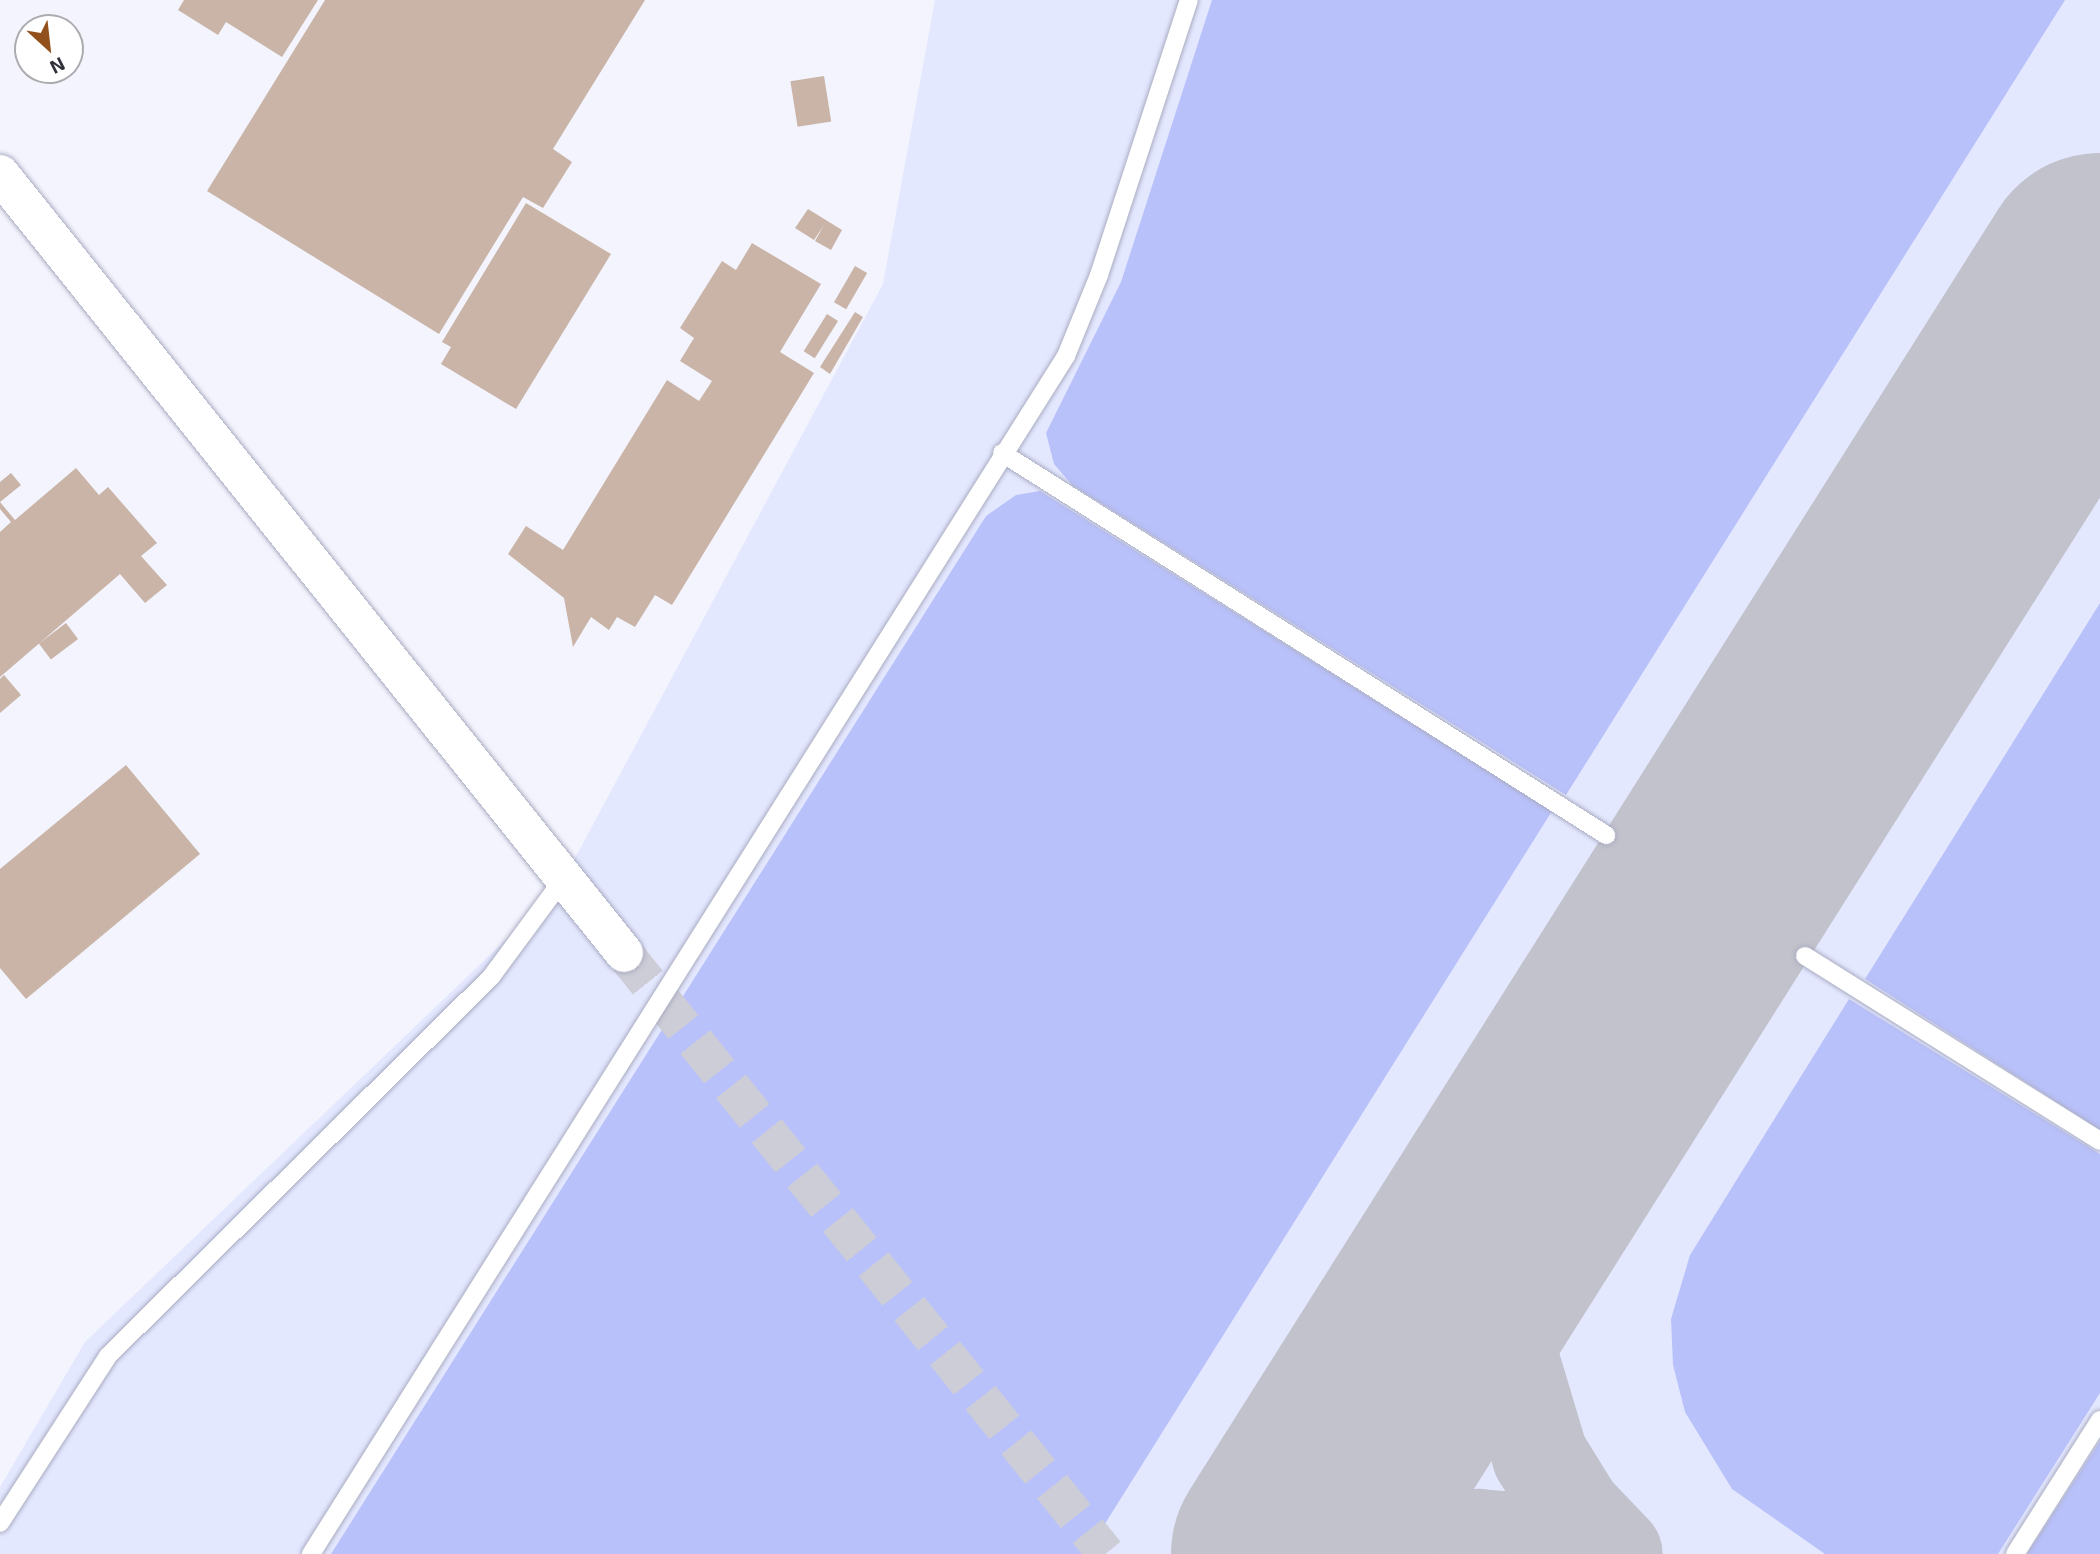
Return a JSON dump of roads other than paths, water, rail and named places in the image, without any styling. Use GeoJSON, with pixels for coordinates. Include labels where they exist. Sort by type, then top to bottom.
{"type":"FeatureCollection","features":[{"type":"Feature","properties":{"kind":"street"},"geometry":{"type":"LineString","coordinates":[[0,174],[624,953]]}},
{"type":"Feature","properties":{"kind":"lane"},"geometry":{"type":"LineString","coordinates":[[311,1554],[1002,453],[1066,356],[1099,275],[1189,0]]}},
{"type":"Feature","properties":{"kind":"lane"},"geometry":{"type":"LineString","coordinates":[[1002,453],[1606,835]]}},
{"type":"Feature","properties":{"kind":"lane"},"geometry":{"type":"LineString","coordinates":[[0,1523],[108,1356],[491,977],[564,878]]}},
{"type":"Feature","properties":{"kind":"lane"},"geometry":{"type":"LineString","coordinates":[[1805,956],[2100,1141]]}},
{"type":"Feature","properties":{"kind":"lane"},"geometry":{"type":"LineString","coordinates":[[2015,1554],[2100,1420]]}},
{"type":"Feature","properties":{"kind":"tunnel"},"geometry":{"type":"LineString","coordinates":[[624,953],[1106,1554]]}}]}
